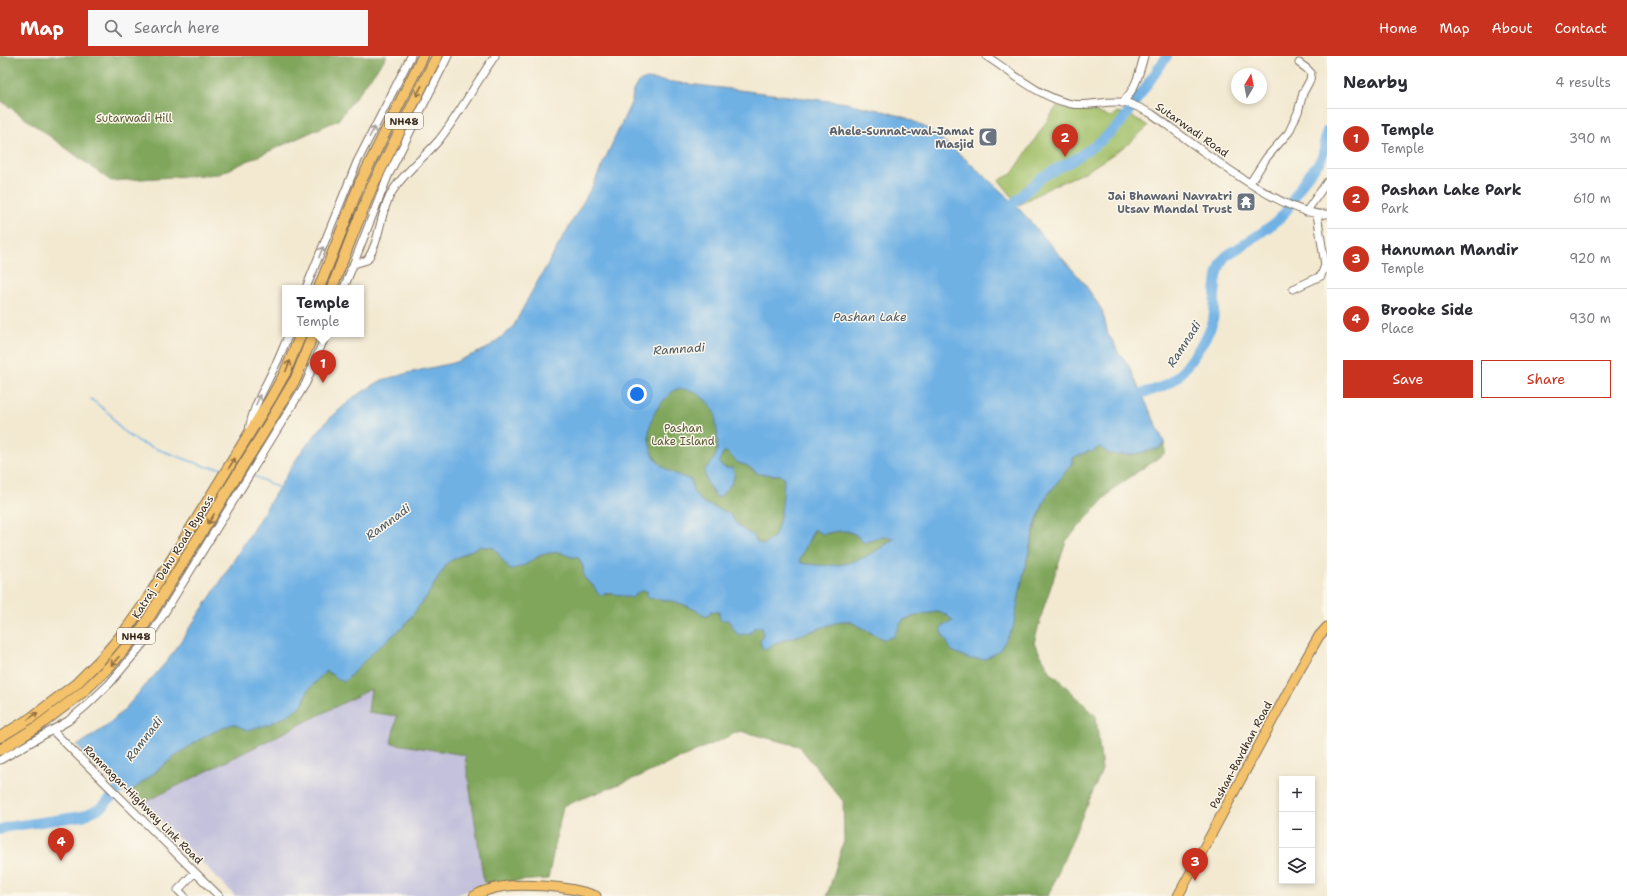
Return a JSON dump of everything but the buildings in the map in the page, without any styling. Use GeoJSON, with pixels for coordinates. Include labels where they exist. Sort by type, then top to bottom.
{"type":"FeatureCollection","features":[{"type":"Feature","properties":{"kind":"highway","name":"NH48"},"geometry":{"type":"LineString","coordinates":[[320,285],[360,183],[423,56]]}},
{"type":"Feature","properties":{"kind":"highway","name":"NH48"},"geometry":{"type":"LineString","coordinates":[[333,285],[372,187],[437,56]]}},
{"type":"Feature","properties":{"kind":"highway","name":"Katraj - Dehu Road Bypass"},"geometry":{"type":"LineString","coordinates":[[0,737],[52,703],[76,684],[101,659],[141,608],[248,437],[285,373],[299,337]]}},
{"type":"Feature","properties":{"kind":"highway","name":"Katraj - Dehu Road Bypass"},"geometry":{"type":"LineString","coordinates":[[0,750],[27,734],[83,692],[109,667],[143,627],[236,488],[275,425],[313,337]]}},
{"type":"Feature","properties":{"kind":"main road","name":"Pashan-Bavdhan Road"},"geometry":{"type":"LineString","coordinates":[[1178,896],[1299,671],[1327,627]]}},
{"type":"Feature","properties":{"kind":"main road"},"geometry":{"type":"LineString","coordinates":[[474,896],[489,890],[538,885],[562,888],[596,896]]}},
{"type":"Feature","properties":{"kind":"street"},"geometry":{"type":"LineString","coordinates":[[307,285],[357,162],[411,56]]}},
{"type":"Feature","properties":{"kind":"street"},"geometry":{"type":"LineString","coordinates":[[345,285],[374,210],[393,167],[448,56]]}},
{"type":"Feature","properties":{"kind":"street"},"geometry":{"type":"LineString","coordinates":[[354,264],[368,260],[372,253],[388,199],[399,181],[410,171],[447,129],[495,56]]}},
{"type":"Feature","properties":{"kind":"street","name":"Sutarwadi Road"},"geometry":{"type":"LineString","coordinates":[[986,56],[1043,94],[1059,101],[1086,105],[1124,103],[1152,114],[1230,171],[1269,195],[1304,211]]}},
{"type":"Feature","properties":{"kind":"street"},"geometry":{"type":"LineString","coordinates":[[1124,103],[1131,94],[1138,79],[1144,56]]}},
{"type":"Feature","properties":{"kind":"street"},"geometry":{"type":"LineString","coordinates":[[1250,183],[1267,157],[1289,132],[1298,112],[1303,93],[1310,80],[1311,73],[1299,64]]}},
{"type":"Feature","properties":{"kind":"street"},"geometry":{"type":"LineString","coordinates":[[393,167],[398,171],[410,171]]}},
{"type":"Feature","properties":{"kind":"street"},"geometry":{"type":"LineString","coordinates":[[1327,182],[1304,211],[1317,214],[1327,214]]}},
{"type":"Feature","properties":{"kind":"street"},"geometry":{"type":"LineString","coordinates":[[342,196],[374,210]]}},
{"type":"Feature","properties":{"kind":"street"},"geometry":{"type":"LineString","coordinates":[[1293,289],[1321,276],[1325,265],[1317,214]]}},
{"type":"Feature","properties":{"kind":"street"},"geometry":{"type":"LineString","coordinates":[[248,437],[251,417],[287,337]]}},
{"type":"Feature","properties":{"kind":"street"},"geometry":{"type":"LineString","coordinates":[[275,425],[306,383],[325,337]]}},
{"type":"Feature","properties":{"kind":"street"},"geometry":{"type":"LineString","coordinates":[[0,760],[68,721],[110,683],[152,633],[236,488]]}},
{"type":"Feature","properties":{"kind":"street","name":"Ramnagar-Highway Link Road"},"geometry":{"type":"LineString","coordinates":[[52,730],[219,896]]}},
{"type":"Feature","properties":{"kind":"street"},"geometry":{"type":"LineString","coordinates":[[184,896],[178,890],[195,872]]}},
{"type":"Feature","properties":{"kind":"shaded area"},"geometry":{"type":"Polygon","coordinates":[[[371,688],[397,716],[391,743],[465,755],[484,883],[455,896],[235,896],[143,803],[371,688]]]}},
{"type":"Feature","properties":{"kind":"green space","name":"Sutarwadi Hill"},"geometry":{"type":"Polygon","coordinates":[[[0,56],[387,56],[338,120],[219,174],[111,181],[0,100],[0,56]]]}},
{"type":"Feature","properties":{"kind":"green space"},"geometry":{"type":"Polygon","coordinates":[[[1057,106],[1092,111],[1111,117],[1117,112],[1133,117],[1148,126],[1127,145],[1087,171],[1051,187],[1019,205],[999,180],[1012,174],[1057,106]]]}},
{"type":"Feature","properties":{"kind":"green space","name":"Pashan Lake Island"},"geometry":{"type":"Polygon","coordinates":[[[677,389],[695,392],[712,406],[715,412],[718,448],[716,456],[707,468],[709,488],[714,495],[721,496],[727,487],[726,468],[720,465],[719,461],[724,452],[727,452],[738,463],[746,465],[755,472],[782,475],[784,480],[784,496],[781,515],[774,537],[768,541],[767,544],[763,545],[757,542],[754,536],[736,523],[730,514],[702,502],[693,491],[691,480],[665,469],[654,455],[650,447],[649,438],[651,421],[659,406],[671,393],[677,389]]]}},
{"type":"Feature","properties":{"kind":"green space"},"geometry":{"type":"Polygon","coordinates":[[[1162,444],[1165,444],[1165,453],[1113,489],[1066,541],[1043,610],[1034,643],[1050,671],[1096,716],[1102,770],[1048,896],[827,896],[844,841],[843,801],[799,746],[740,731],[643,775],[563,806],[548,879],[484,883],[465,755],[391,743],[397,716],[368,712],[371,689],[143,803],[127,795],[183,750],[219,728],[303,704],[308,690],[326,671],[344,682],[374,651],[403,627],[427,596],[448,562],[480,546],[494,548],[525,565],[547,553],[552,552],[578,557],[583,567],[584,578],[593,585],[599,595],[636,593],[642,590],[647,591],[648,598],[679,603],[693,608],[706,616],[711,611],[716,612],[724,617],[733,626],[738,634],[751,633],[755,627],[762,627],[763,635],[760,640],[762,648],[767,649],[773,644],[841,621],[849,621],[883,639],[892,637],[903,620],[922,614],[938,612],[947,615],[953,622],[943,626],[1013,628],[1022,581],[1036,525],[1046,497],[1073,462],[1073,458],[1089,451],[1092,452],[1100,447],[1111,454],[1130,454],[1160,448],[1162,444]]]}},
{"type":"Feature","properties":{"kind":"green space"},"geometry":{"type":"Polygon","coordinates":[[[815,529],[822,534],[846,531],[860,538],[896,537],[866,558],[859,560],[830,567],[800,563],[800,559],[815,529]]]}},
{"type":"Feature","properties":{"kind":"water","name":"Pashan Lake"},"geometry":{"type":"Polygon","coordinates":[[[647,79],[846,103],[907,118],[928,129],[963,157],[1013,202],[1084,283],[1102,310],[1108,334],[1118,353],[1128,364],[1165,444],[1162,444],[1160,448],[1154,450],[1122,455],[1110,454],[1100,447],[1092,452],[1089,451],[1073,458],[1073,462],[1046,497],[1035,525],[1013,628],[999,651],[985,659],[970,659],[952,651],[940,630],[943,626],[953,621],[947,615],[938,612],[922,614],[903,620],[893,637],[883,639],[849,621],[841,621],[773,644],[767,649],[762,648],[760,640],[763,635],[762,627],[755,627],[751,633],[738,635],[728,620],[720,620],[719,612],[711,611],[707,617],[679,603],[648,598],[647,591],[639,592],[632,598],[610,593],[599,595],[593,585],[584,578],[583,567],[578,557],[571,557],[560,552],[542,554],[525,565],[510,570],[494,548],[480,546],[448,562],[427,596],[403,627],[374,651],[344,682],[326,671],[308,690],[303,704],[288,715],[267,725],[247,730],[233,724],[218,730],[204,737],[177,755],[127,795],[77,746],[104,728],[122,712],[168,660],[221,581],[301,452],[326,422],[354,397],[382,380],[453,363],[486,349],[512,329],[593,185],[632,101],[633,91],[638,82],[647,79]],[[677,389],[671,393],[659,406],[651,421],[649,438],[650,447],[654,455],[659,463],[666,469],[691,480],[693,491],[702,502],[730,514],[736,523],[754,536],[757,542],[763,545],[767,543],[774,537],[777,530],[782,508],[784,478],[781,475],[759,474],[746,465],[738,463],[727,452],[724,452],[719,461],[720,465],[726,468],[733,468],[734,477],[731,484],[721,496],[717,497],[708,485],[704,470],[713,461],[717,450],[718,438],[715,412],[712,406],[695,392],[677,389]],[[814,529],[800,559],[801,563],[829,565],[851,562],[872,553],[895,538],[883,537],[864,543],[850,532],[840,531],[822,534],[814,529]]]}},
{"type":"Feature","properties":{"kind":"waterway","name":"Ramnadi"},"geometry":{"type":"LineString","coordinates":[[1004,212],[1042,177],[1075,159],[1101,141],[1120,124],[1167,56]]}},
{"type":"Feature","properties":{"kind":"waterway","name":"Ramnadi"},"geometry":{"type":"LineString","coordinates":[[1130,395],[1153,390],[1165,385],[1175,379],[1190,361],[1202,343],[1213,321],[1218,271],[1221,263],[1225,257],[1282,217],[1306,178],[1321,159],[1327,131]]}},
{"type":"Feature","properties":{"kind":"waterway"},"geometry":{"type":"LineString","coordinates":[[91,399],[111,415],[118,426],[128,435],[143,444],[207,467],[224,468]]}},
{"type":"Feature","properties":{"kind":"waterway"},"geometry":{"type":"LineString","coordinates":[[252,475],[279,488]]}},
{"type":"Feature","properties":{"kind":"waterway","name":"Ramnadi"},"geometry":{"type":"LineString","coordinates":[[0,830],[7,827],[83,816],[102,807],[128,780]]}},
{"type":"Feature","properties":{"kind":"place","name":"Ahele-Sunnat-wal-Jamat Masjid"},"geometry":{"type":"Point","coordinates":[988,137]}},
{"type":"Feature","properties":{"kind":"place","name":"Pashan Lake Park"},"geometry":{"type":"Point","coordinates":[1065,157]}},
{"type":"Feature","properties":{"kind":"place","name":"Jai Bhawani Navratri Utsav Mandal Trust"},"geometry":{"type":"Point","coordinates":[1246,202]}},
{"type":"Feature","properties":{"kind":"place","name":"Temple"},"geometry":{"type":"Point","coordinates":[323,383]}},
{"type":"Feature","properties":{"kind":"place","name":"Brooke Side"},"geometry":{"type":"Point","coordinates":[61,861]}},
{"type":"Feature","properties":{"kind":"place","name":"Hanuman Mandir"},"geometry":{"type":"Point","coordinates":[1195,881]}}]}
